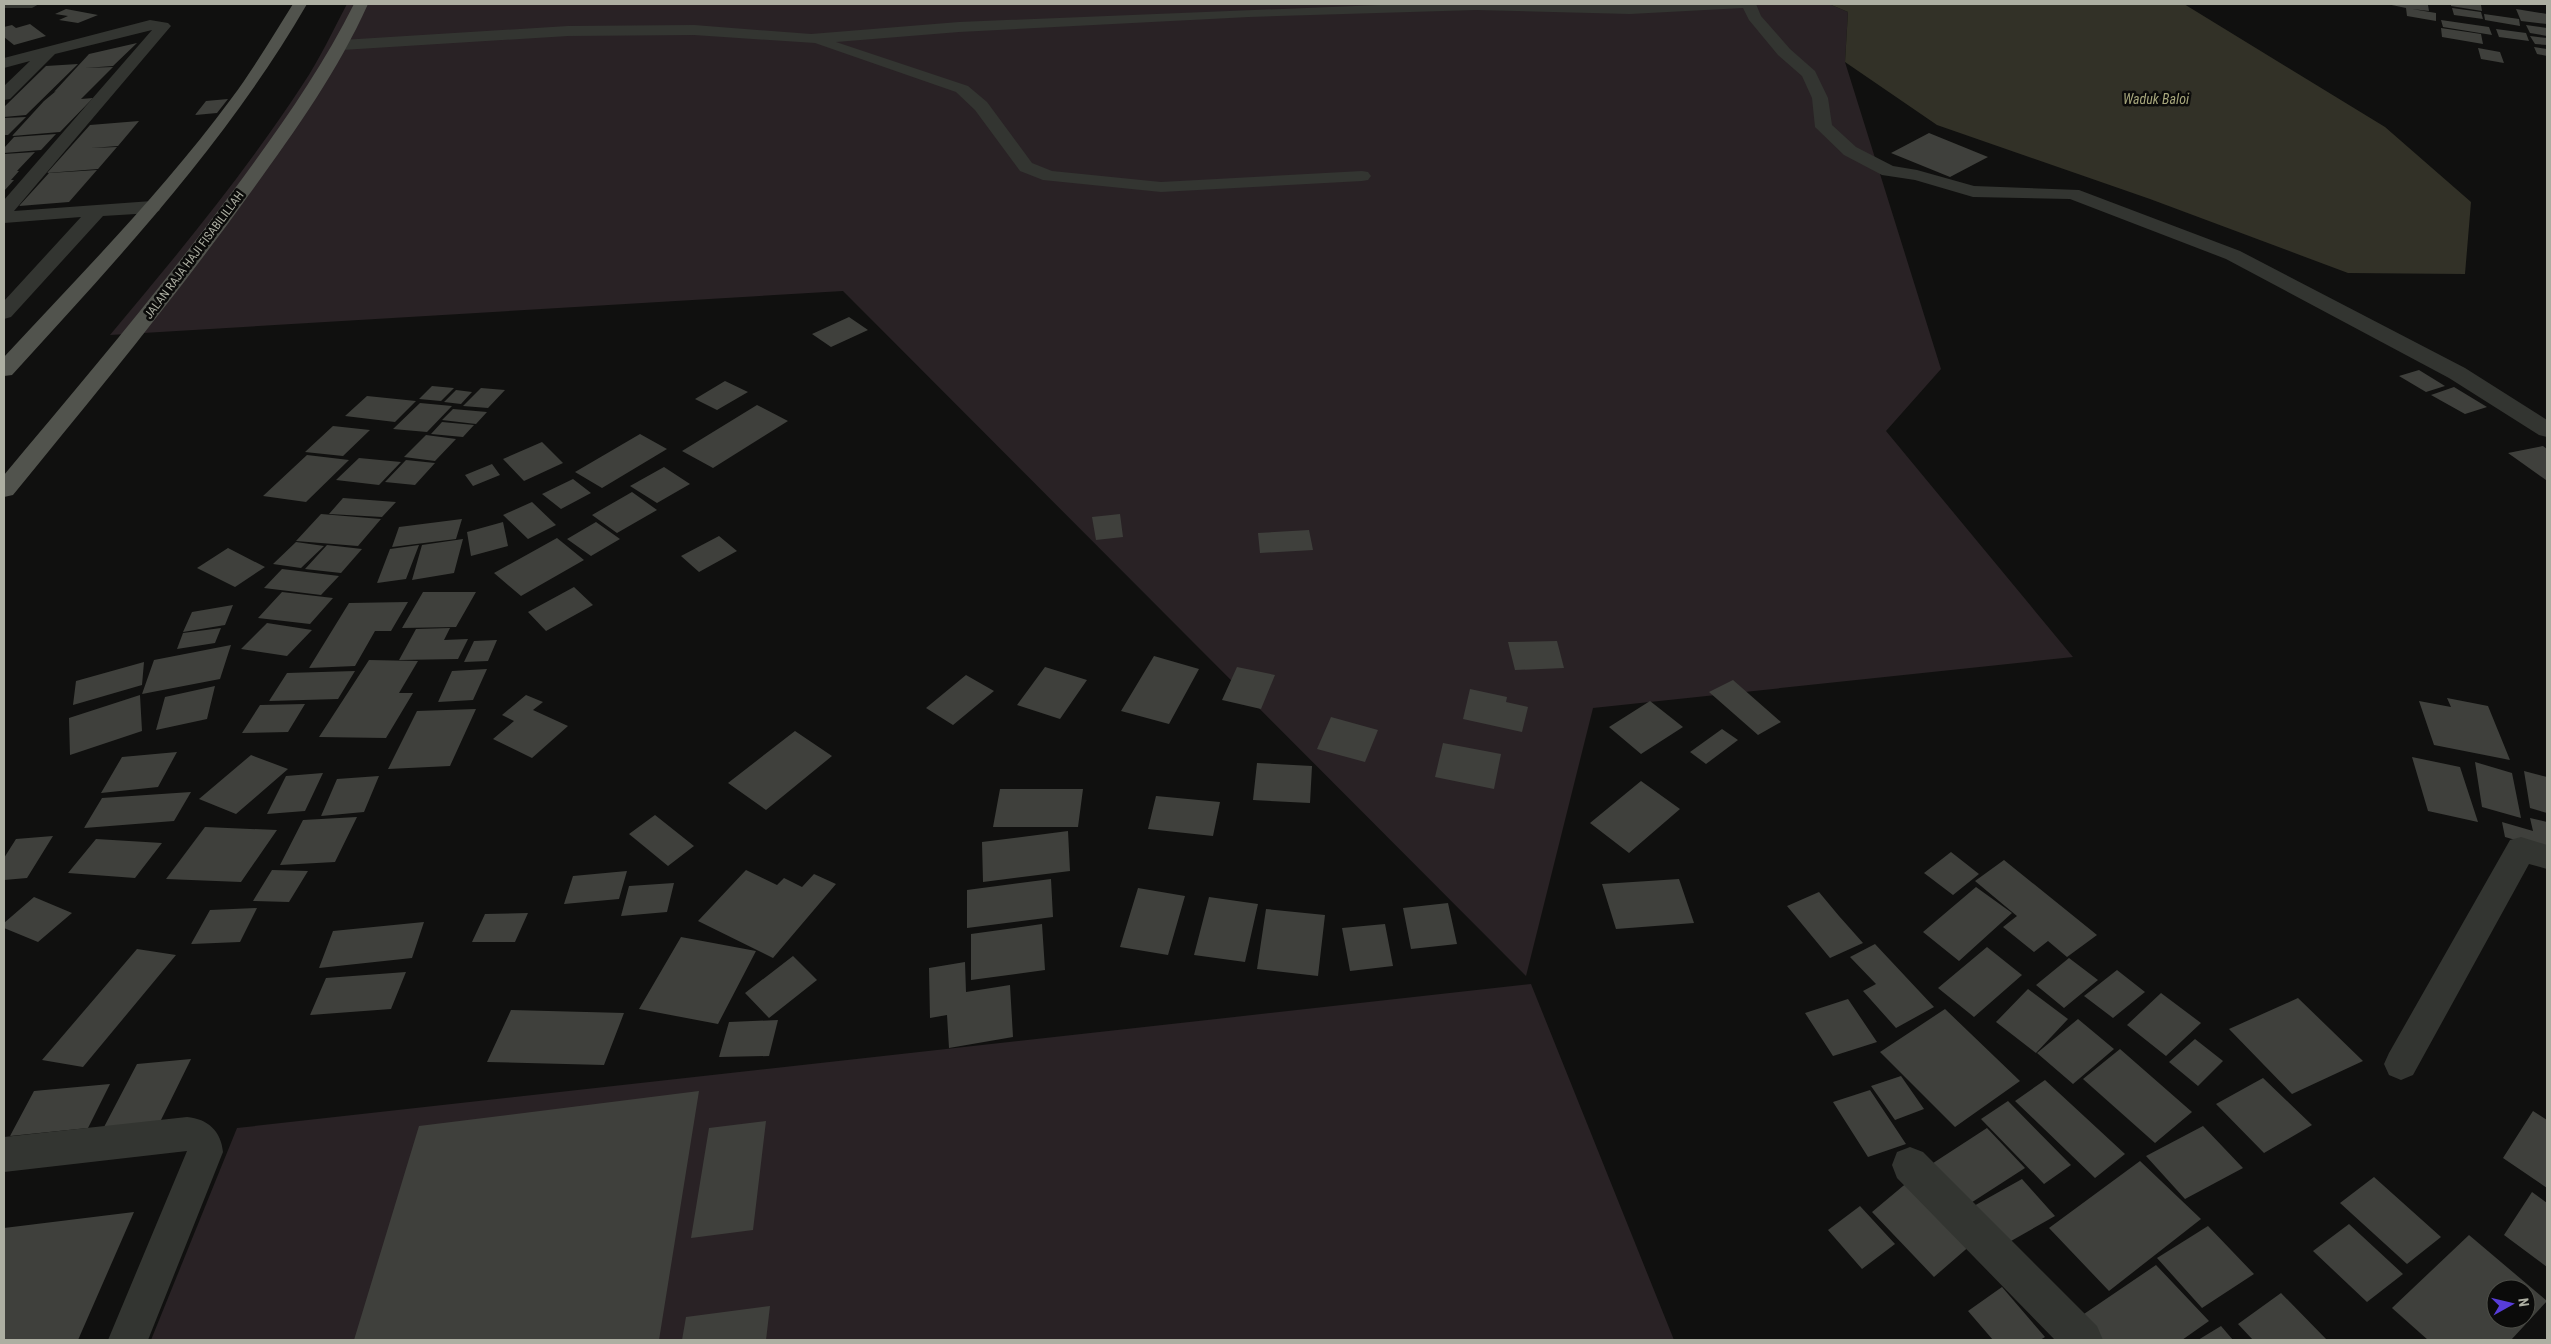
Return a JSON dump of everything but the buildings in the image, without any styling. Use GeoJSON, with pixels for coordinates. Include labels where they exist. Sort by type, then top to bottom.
{"type":"FeatureCollection","features":[{"type":"Feature","properties":{"kind":"main road"},"geometry":{"type":"LineString","coordinates":[[4,370],[152,207],[249,87],[300,4]]}},
{"type":"Feature","properties":{"kind":"main road","name":"JALAN RAJA HAJI FISABILILLAH"},"geometry":{"type":"LineString","coordinates":[[4,490],[132,336],[226,214],[269,155],[342,45],[362,4]]}},
{"type":"Feature","properties":{"kind":"street"},"geometry":{"type":"LineString","coordinates":[[4,4],[32,4]]}},
{"type":"Feature","properties":{"kind":"street"},"geometry":{"type":"LineString","coordinates":[[342,45],[568,31],[694,30],[811,38],[959,27],[1249,13],[1476,6],[1630,10],[1744,4]]}},
{"type":"Feature","properties":{"kind":"street"},"geometry":{"type":"LineString","coordinates":[[1749,4],[1754,17],[1778,45],[1809,74],[1820,98],[1824,127],[1850,151],[1888,171],[1917,175],[1973,191],[2072,194],[2234,255],[2457,373],[2547,430]]}},
{"type":"Feature","properties":{"kind":"street"},"geometry":{"type":"LineString","coordinates":[[4,63],[150,25],[163,26],[4,211]]}},
{"type":"Feature","properties":{"kind":"street"},"geometry":{"type":"LineString","coordinates":[[811,38],[962,89],[982,106],[1026,167],[1049,176],[1090,182],[1161,186],[1362,176]]}},
{"type":"Feature","properties":{"kind":"street"},"geometry":{"type":"LineString","coordinates":[[4,95],[50,51]]}},
{"type":"Feature","properties":{"kind":"street"},"geometry":{"type":"LineString","coordinates":[[4,217],[152,207]]}},
{"type":"Feature","properties":{"kind":"street"},"geometry":{"type":"LineString","coordinates":[[4,313],[96,211]]}},
{"type":"Feature","properties":{"kind":"street"},"geometry":{"type":"LineString","coordinates":[[2402,1064],[2521,849],[2547,857]]}},
{"type":"Feature","properties":{"kind":"street"},"geometry":{"type":"LineString","coordinates":[[4,1154],[187,1134],[194,1135],[204,1143],[205,1152],[128,1340]]}},
{"type":"Feature","properties":{"kind":"street"},"geometry":{"type":"LineString","coordinates":[[1910,1164],[2083,1340]]}},
{"type":"Feature","properties":{"kind":"shaded area"},"geometry":{"type":"Polygon","coordinates":[[[347,4],[1829,4],[1848,12],[1845,62],[1941,369],[1886,431],[2073,657],[1593,708],[1526,976],[843,291],[110,335],[186,243],[281,117],[321,55],[347,4]]]}},
{"type":"Feature","properties":{"kind":"shaded area"},"geometry":{"type":"Polygon","coordinates":[[[1531,984],[1674,1340],[151,1340],[237,1128],[1531,984]]]}},
{"type":"Feature","properties":{"kind":"water","name":"Waduk Baloi"},"geometry":{"type":"Polygon","coordinates":[[[1829,4],[2184,4],[2385,127],[2471,202],[2465,274],[2348,273],[2150,199],[1937,125],[1845,62],[1848,12],[1829,4]]]}}]}
